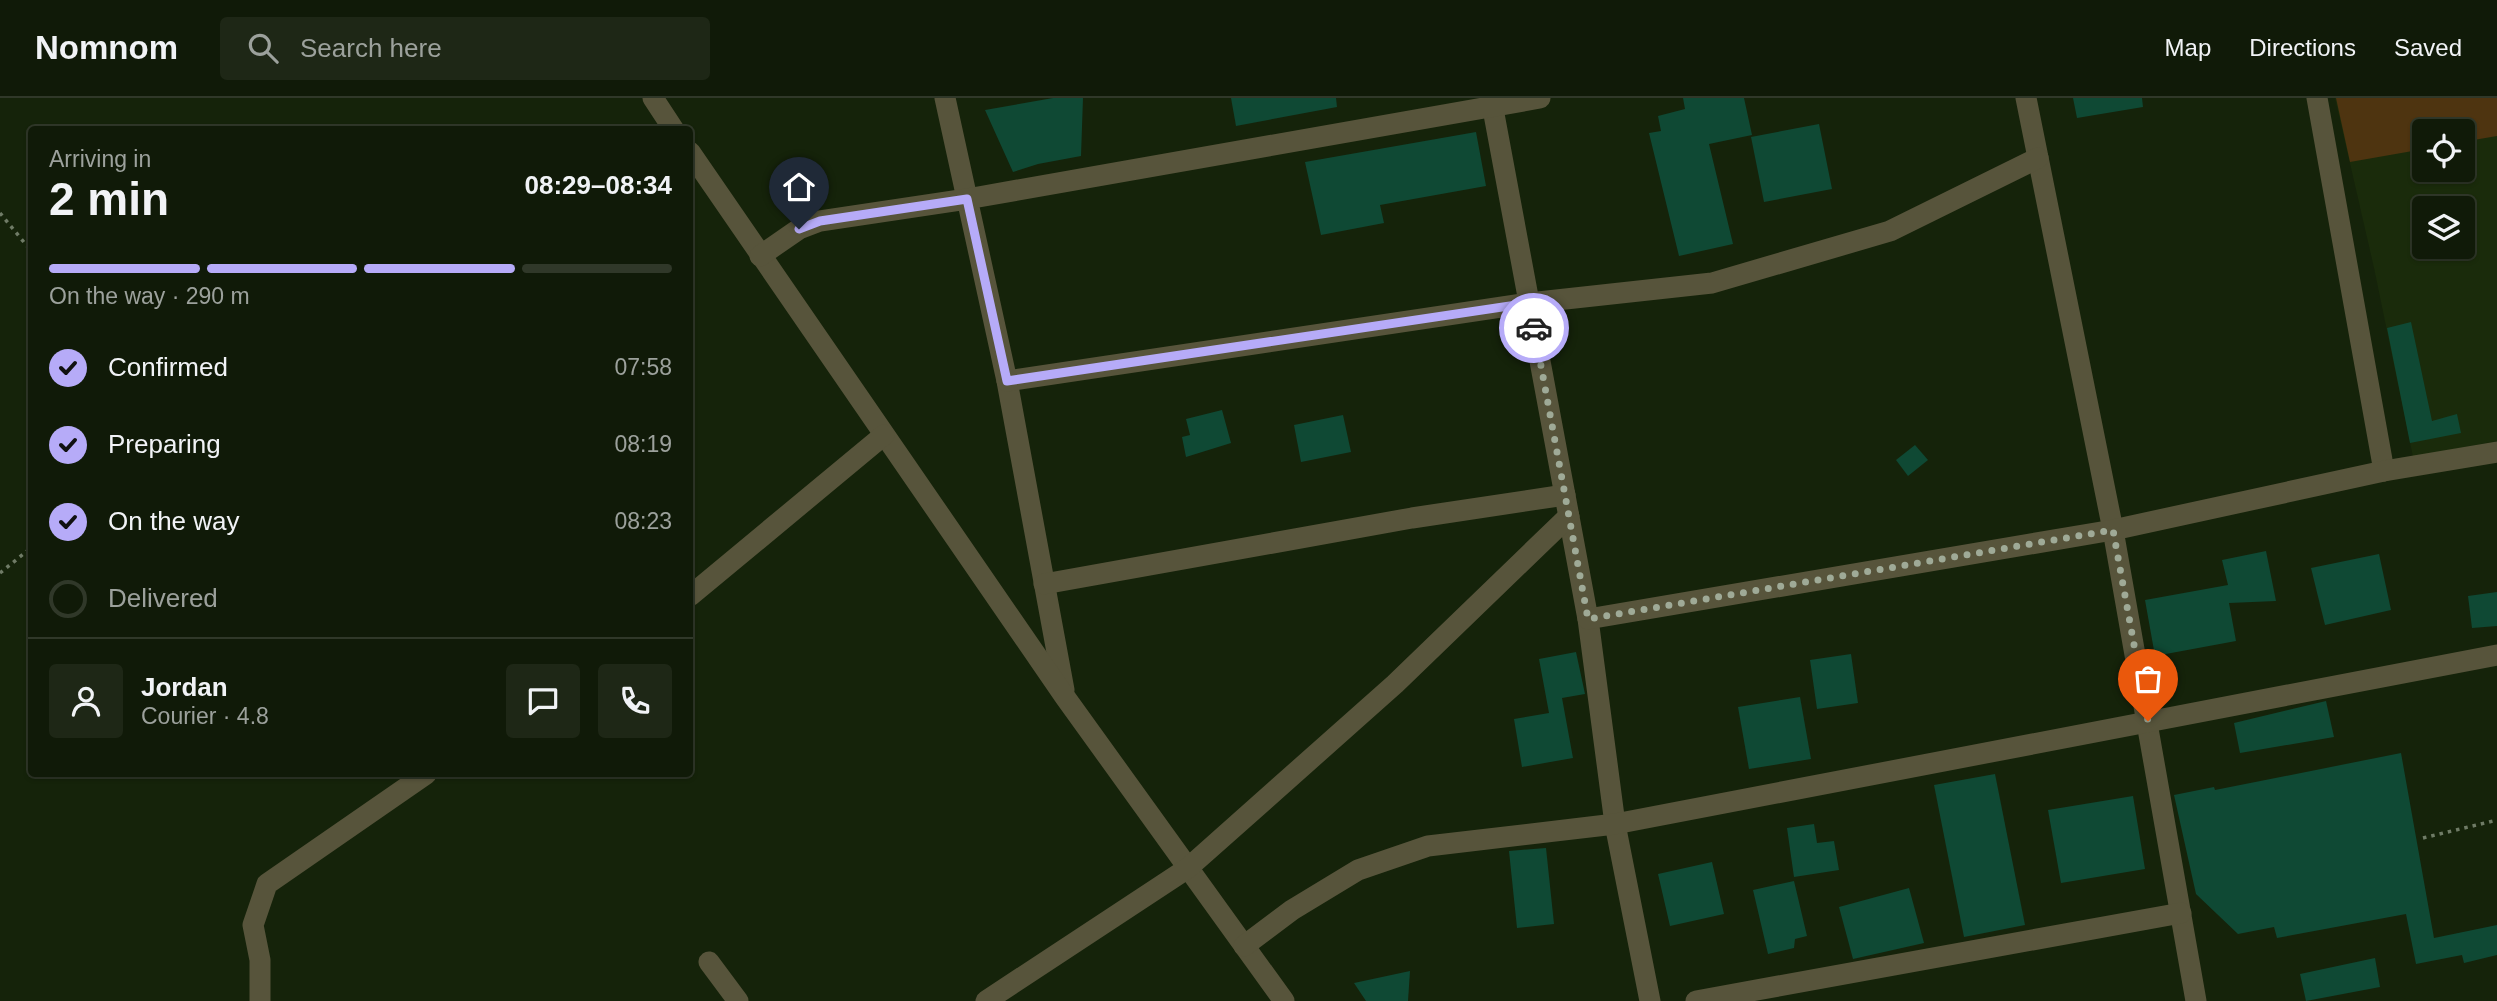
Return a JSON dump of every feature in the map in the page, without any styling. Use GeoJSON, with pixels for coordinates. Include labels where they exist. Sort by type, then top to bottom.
{"type":"FeatureCollection","features":[{"type":"Feature","properties":{"kind":"street"},"geometry":{"type":"LineString","coordinates":[[653,98],[671,126]]}},
{"type":"Feature","properties":{"kind":"street"},"geometry":{"type":"LineString","coordinates":[[946,98],[1007,381],[1065,696]]}},
{"type":"Feature","properties":{"kind":"street"},"geometry":{"type":"LineString","coordinates":[[760,256],[799,229],[820,221],[967,199],[1492,102],[1540,98]]}},
{"type":"Feature","properties":{"kind":"street"},"geometry":{"type":"LineString","coordinates":[[2026,98],[2113,530],[2196,1001]]}},
{"type":"Feature","properties":{"kind":"street"},"geometry":{"type":"LineString","coordinates":[[2317,98],[2384,471]]}},
{"type":"Feature","properties":{"kind":"street"},"geometry":{"type":"LineString","coordinates":[[1492,102],[1588,619],[1615,824],[1650,1001]]}},
{"type":"Feature","properties":{"kind":"street"},"geometry":{"type":"LineString","coordinates":[[693,156],[1065,696],[1284,1001]]}},
{"type":"Feature","properties":{"kind":"street"},"geometry":{"type":"LineString","coordinates":[[1007,381],[1529,303],[1712,283],[1890,231],[2038,158]]}},
{"type":"Feature","properties":{"kind":"street"},"geometry":{"type":"LineString","coordinates":[[693,594],[884,435]]}},
{"type":"Feature","properties":{"kind":"street"},"geometry":{"type":"LineString","coordinates":[[1588,619],[2113,530],[2384,471],[2497,452]]}},
{"type":"Feature","properties":{"kind":"street"},"geometry":{"type":"LineString","coordinates":[[1044,584],[1412,518],[1567,506]]}},
{"type":"Feature","properties":{"kind":"street"},"geometry":{"type":"LineString","coordinates":[[986,1001],[1188,868],[1395,684],[1567,506]]}},
{"type":"Feature","properties":{"kind":"street"},"geometry":{"type":"LineString","coordinates":[[1244,946],[1292,910],[1358,870],[1428,846],[1615,824],[2497,656]]}},
{"type":"Feature","properties":{"kind":"street"},"geometry":{"type":"LineString","coordinates":[[260,1001],[260,960],[253,925],[267,884],[422,777]]}},
{"type":"Feature","properties":{"kind":"street"},"geometry":{"type":"LineString","coordinates":[[1696,1001],[2181,913]]}},
{"type":"Feature","properties":{"kind":"street"},"geometry":{"type":"LineString","coordinates":[[709,962],[738,1001]]}},
{"type":"Feature","properties":{"kind":"path"},"geometry":{"type":"LineString","coordinates":[[0,213],[28,247]]}},
{"type":"Feature","properties":{"kind":"path"},"geometry":{"type":"LineString","coordinates":[[0,573],[28,550]]}},
{"type":"Feature","properties":{"kind":"path"},"geometry":{"type":"LineString","coordinates":[[2423,838],[2497,820]]}},
{"type":"Feature","properties":{"kind":"shaded area"},"geometry":{"type":"Polygon","coordinates":[[[2335,98],[2497,98],[2497,441],[2413,457],[2335,98]]]}},
{"type":"Feature","properties":{"kind":"shaded area"},"geometry":{"type":"Polygon","coordinates":[[[2336,98],[2497,98],[2497,136],[2475,140],[2475,119],[2412,119],[2412,151],[2350,162],[2336,98]]]}},
{"type":"Feature","properties":{"kind":"building"},"geometry":{"type":"Polygon","coordinates":[[[1053,98],[1083,98],[1081,156],[1013,172],[985,110],[1053,98]]]}},
{"type":"Feature","properties":{"kind":"building"},"geometry":{"type":"Polygon","coordinates":[[[1231,98],[1336,98],[1337,107],[1236,126],[1231,98]]]}},
{"type":"Feature","properties":{"kind":"building"},"geometry":{"type":"Polygon","coordinates":[[[1683,98],[1744,98],[1752,135],[1709,144],[1733,244],[1679,256],[1649,133],[1661,131],[1658,116],[1685,109],[1683,98]]]}},
{"type":"Feature","properties":{"kind":"building"},"geometry":{"type":"Polygon","coordinates":[[[2073,98],[2142,98],[2143,107],[2077,118],[2073,98]]]}},
{"type":"Feature","properties":{"kind":"building"},"geometry":{"type":"Polygon","coordinates":[[[1819,124],[1832,189],[1764,202],[1751,137],[1819,124]]]}},
{"type":"Feature","properties":{"kind":"building"},"geometry":{"type":"Polygon","coordinates":[[[1476,132],[1486,186],[1380,205],[1384,223],[1321,235],[1305,162],[1476,132]]]}},
{"type":"Feature","properties":{"kind":"building"},"geometry":{"type":"Polygon","coordinates":[[[2411,322],[2432,421],[2457,414],[2461,433],[2410,443],[2387,328],[2411,322]]]}},
{"type":"Feature","properties":{"kind":"building"},"geometry":{"type":"Polygon","coordinates":[[[1222,410],[1231,443],[1186,457],[1182,437],[1190,435],[1186,419],[1222,410]]]}},
{"type":"Feature","properties":{"kind":"building"},"geometry":{"type":"Polygon","coordinates":[[[1343,415],[1351,452],[1301,462],[1294,425],[1343,415]]]}},
{"type":"Feature","properties":{"kind":"building"},"geometry":{"type":"Polygon","coordinates":[[[1915,445],[1928,460],[1908,476],[1896,460],[1915,445]]]}},
{"type":"Feature","properties":{"kind":"building"},"geometry":{"type":"Polygon","coordinates":[[[2266,551],[2276,601],[2229,603],[2236,641],[2155,656],[2145,600],[2228,585],[2222,560],[2266,551]]]}},
{"type":"Feature","properties":{"kind":"building"},"geometry":{"type":"Polygon","coordinates":[[[2379,554],[2391,610],[2325,625],[2311,568],[2379,554]]]}},
{"type":"Feature","properties":{"kind":"building"},"geometry":{"type":"Polygon","coordinates":[[[2497,592],[2497,626],[2472,628],[2468,596],[2497,592]]]}},
{"type":"Feature","properties":{"kind":"building"},"geometry":{"type":"Polygon","coordinates":[[[1576,652],[1585,694],[1562,698],[1573,758],[1522,767],[1514,719],[1549,713],[1539,659],[1576,652]]]}},
{"type":"Feature","properties":{"kind":"building"},"geometry":{"type":"Polygon","coordinates":[[[1851,654],[1858,703],[1817,709],[1810,660],[1851,654]]]}},
{"type":"Feature","properties":{"kind":"building"},"geometry":{"type":"Polygon","coordinates":[[[1800,697],[1811,759],[1749,769],[1738,707],[1800,697]]]}},
{"type":"Feature","properties":{"kind":"building"},"geometry":{"type":"Polygon","coordinates":[[[2326,701],[2334,737],[2240,753],[2234,723],[2326,701]]]}},
{"type":"Feature","properties":{"kind":"building"},"geometry":{"type":"Polygon","coordinates":[[[2401,753],[2434,938],[2497,925],[2497,955],[2464,963],[2462,955],[2416,964],[2406,914],[2277,938],[2274,927],[2238,934],[2196,894],[2174,795],[2214,787],[2215,790],[2401,753]]]}},
{"type":"Feature","properties":{"kind":"building"},"geometry":{"type":"Polygon","coordinates":[[[1995,774],[2025,925],[1964,937],[1934,785],[1995,774]]]}},
{"type":"Feature","properties":{"kind":"building"},"geometry":{"type":"Polygon","coordinates":[[[2133,796],[2145,869],[2061,883],[2048,810],[2133,796]]]}},
{"type":"Feature","properties":{"kind":"building"},"geometry":{"type":"Polygon","coordinates":[[[1814,824],[1817,843],[1834,841],[1839,870],[1794,877],[1787,828],[1814,824]]]}},
{"type":"Feature","properties":{"kind":"building"},"geometry":{"type":"Polygon","coordinates":[[[1546,848],[1554,924],[1517,928],[1509,851],[1546,848]]]}},
{"type":"Feature","properties":{"kind":"building"},"geometry":{"type":"Polygon","coordinates":[[[1712,862],[1724,914],[1670,926],[1658,874],[1712,862]]]}},
{"type":"Feature","properties":{"kind":"building"},"geometry":{"type":"Polygon","coordinates":[[[1794,881],[1807,936],[1795,939],[1794,948],[1768,954],[1753,890],[1794,881]]]}},
{"type":"Feature","properties":{"kind":"building"},"geometry":{"type":"Polygon","coordinates":[[[1909,888],[1924,943],[1853,959],[1839,907],[1909,888]]]}},
{"type":"Feature","properties":{"kind":"building"},"geometry":{"type":"Polygon","coordinates":[[[2375,958],[2380,987],[2306,1001],[2300,974],[2375,958]]]}},
{"type":"Feature","properties":{"kind":"building"},"geometry":{"type":"Polygon","coordinates":[[[1410,971],[1408,1001],[1366,1001],[1354,983],[1410,971]]]}},
{"type":"Feature","properties":{"kind":"way so far"},"geometry":{"type":"LineString","coordinates":[[1534,328],[1588,619],[2113,530],[2148,721]]}},
{"type":"Feature","properties":{"kind":"route"},"geometry":{"type":"LineString","coordinates":[[799,229],[820,221],[967,199],[1007,381],[1529,303],[1534,328]]}}]}
